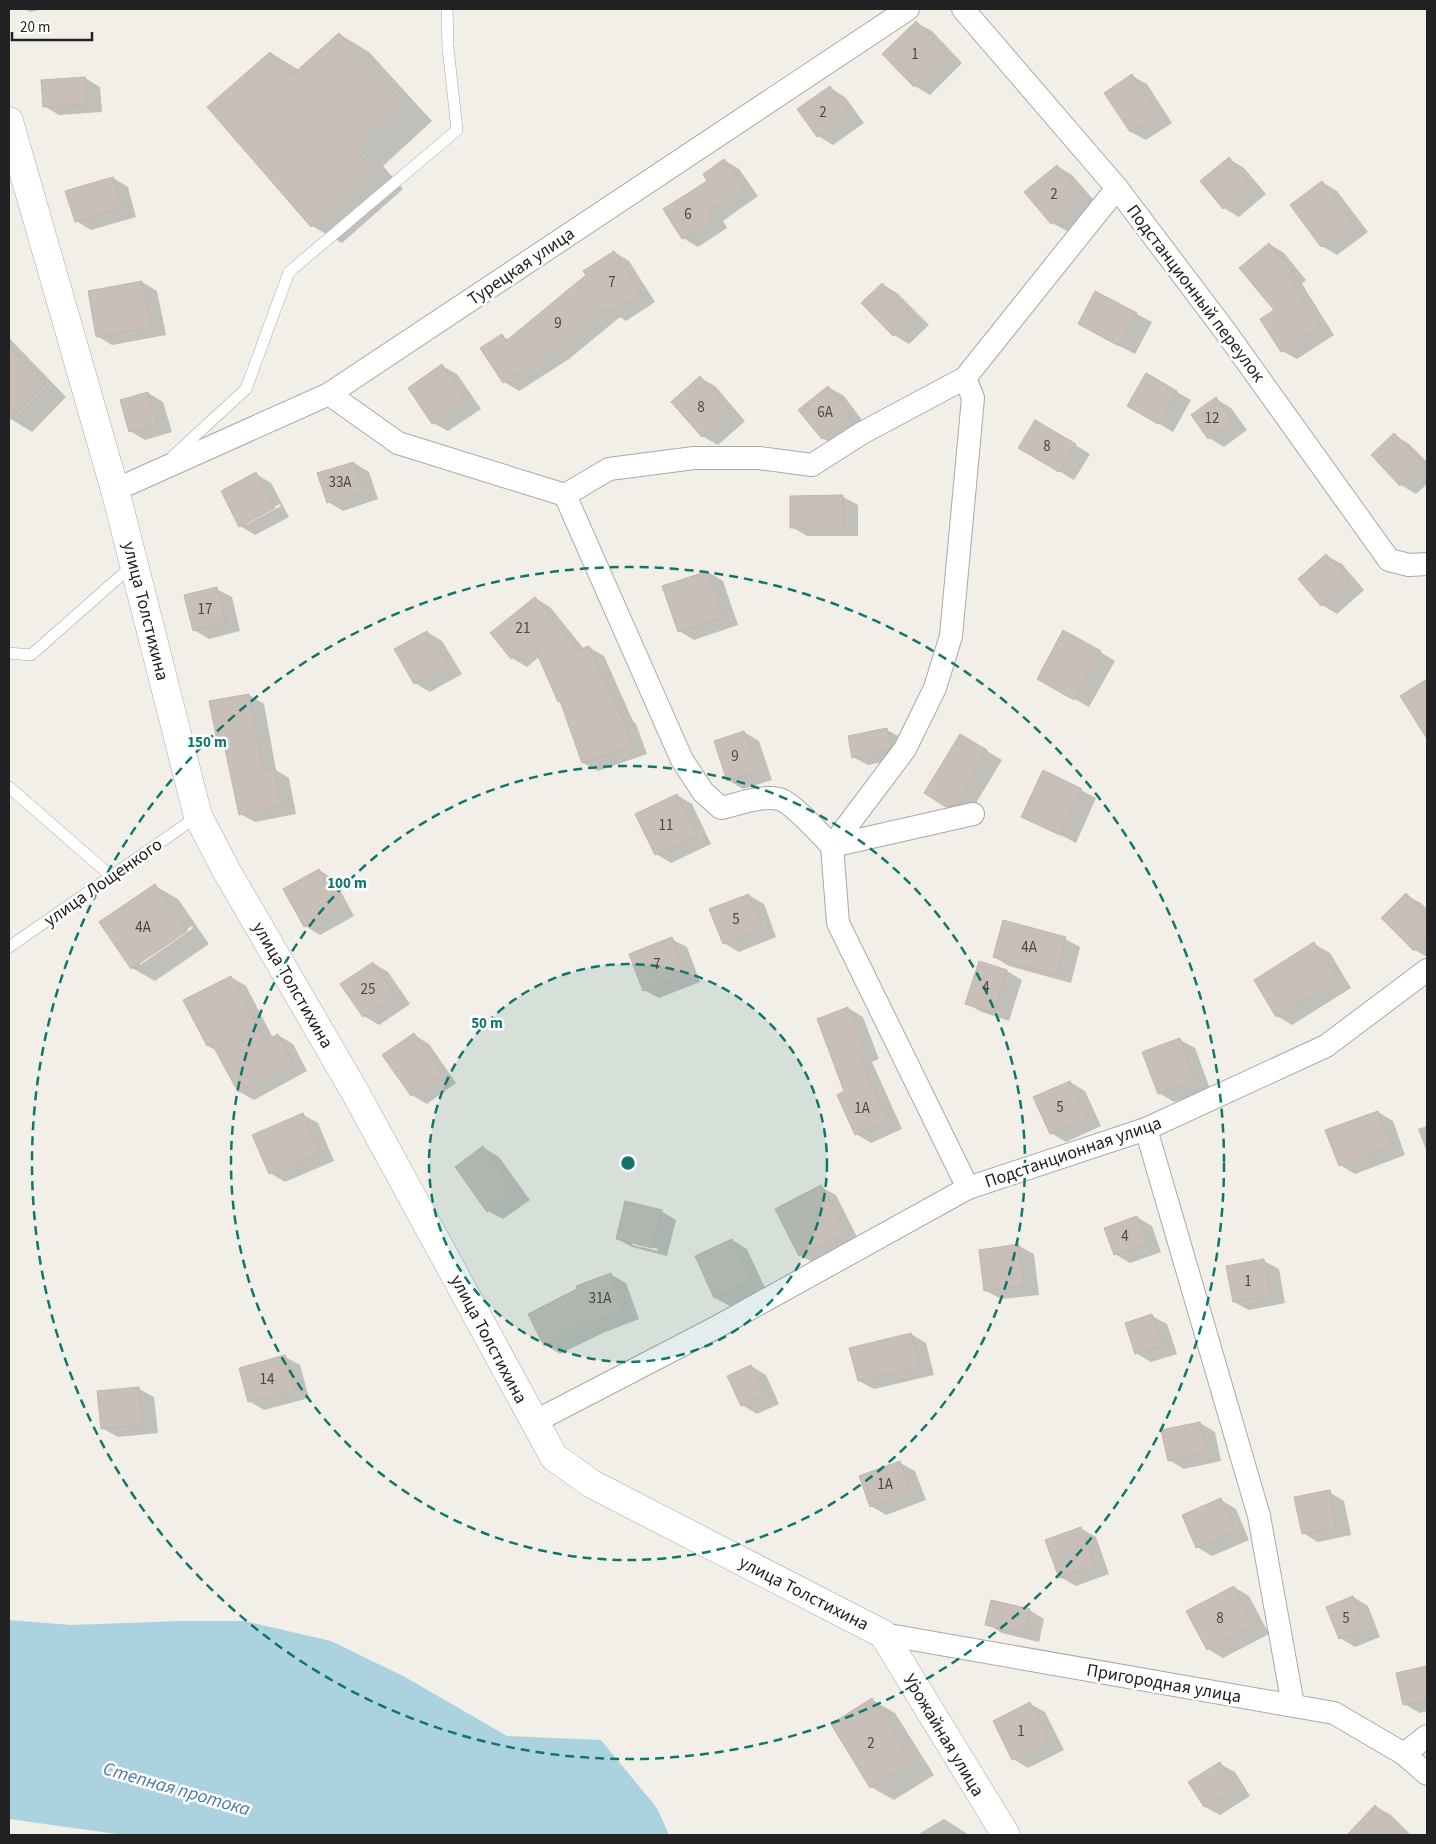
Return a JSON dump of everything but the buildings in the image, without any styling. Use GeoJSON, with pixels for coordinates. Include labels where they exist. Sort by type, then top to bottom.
{"type":"FeatureCollection","features":[{"type":"Feature","properties":{"kind":"street","name":"Турецкая улица"},"geometry":{"type":"LineString","coordinates":[[115,490],[329,394],[908,9]]}},
{"type":"Feature","properties":{"kind":"street","name":"Подстанционный переулок"},"geometry":{"type":"LineString","coordinates":[[963,9],[1117,188],[1225,331],[1389,560],[1409,565],[1427,564]]}},
{"type":"Feature","properties":{"kind":"street","name":"улица Толстихина"},"geometry":{"type":"LineString","coordinates":[[9,121],[115,490],[198,816],[226,870],[355,1092],[554,1457],[592,1484],[883,1634]]}},
{"type":"Feature","properties":{"kind":"street"},"geometry":{"type":"LineString","coordinates":[[565,496],[609,469],[694,458],[759,458],[812,465],[862,433],[965,378],[1117,188]]}},
{"type":"Feature","properties":{"kind":"street"},"geometry":{"type":"LineString","coordinates":[[832,846],[905,749],[935,688],[951,636],[973,398],[965,378]]}},
{"type":"Feature","properties":{"kind":"street"},"geometry":{"type":"LineString","coordinates":[[329,394],[398,443],[565,496],[682,760],[704,792],[721,808],[765,798],[781,799],[832,846],[838,923],[968,1188]]}},
{"type":"Feature","properties":{"kind":"street"},"geometry":{"type":"LineString","coordinates":[[832,846],[973,814]]}},
{"type":"Feature","properties":{"kind":"street","name":"Подстанционная улица"},"geometry":{"type":"LineString","coordinates":[[534,1422],[715,1328],[968,1188],[1146,1129],[1326,1046],[1427,970]]}},
{"type":"Feature","properties":{"kind":"street"},"geometry":{"type":"LineString","coordinates":[[1146,1129],[1259,1516],[1293,1705]]}},
{"type":"Feature","properties":{"kind":"street","name":"Пригородная улица"},"geometry":{"type":"LineString","coordinates":[[883,1634],[1334,1713],[1404,1754],[1427,1774]]}},
{"type":"Feature","properties":{"kind":"street","name":"Урожайная улица"},"geometry":{"type":"LineString","coordinates":[[883,1634],[1006,1835]]}},
{"type":"Feature","properties":{"kind":"street"},"geometry":{"type":"LineString","coordinates":[[1404,1754],[1427,1736]]}},
{"type":"Feature","properties":{"kind":"lane"},"geometry":{"type":"LineString","coordinates":[[155,472],[246,389],[289,272],[457,130],[448,48],[448,9]]}},
{"type":"Feature","properties":{"kind":"lane"},"geometry":{"type":"LineString","coordinates":[[9,653],[31,655],[134,564]]}},
{"type":"Feature","properties":{"kind":"lane"},"geometry":{"type":"LineString","coordinates":[[9,788],[111,876]]}},
{"type":"Feature","properties":{"kind":"lane","name":"улица Лощенкого"},"geometry":{"type":"LineString","coordinates":[[9,947],[198,816]]}},
{"type":"Feature","properties":{"kind":"water","name":"Степная протока"},"geometry":{"type":"Polygon","coordinates":[[[9,1620],[71,1625],[179,1621],[244,1621],[331,1641],[405,1677],[507,1736],[601,1740],[657,1808],[669,1835],[124,1835],[9,1819],[9,1620]]]}}]}
